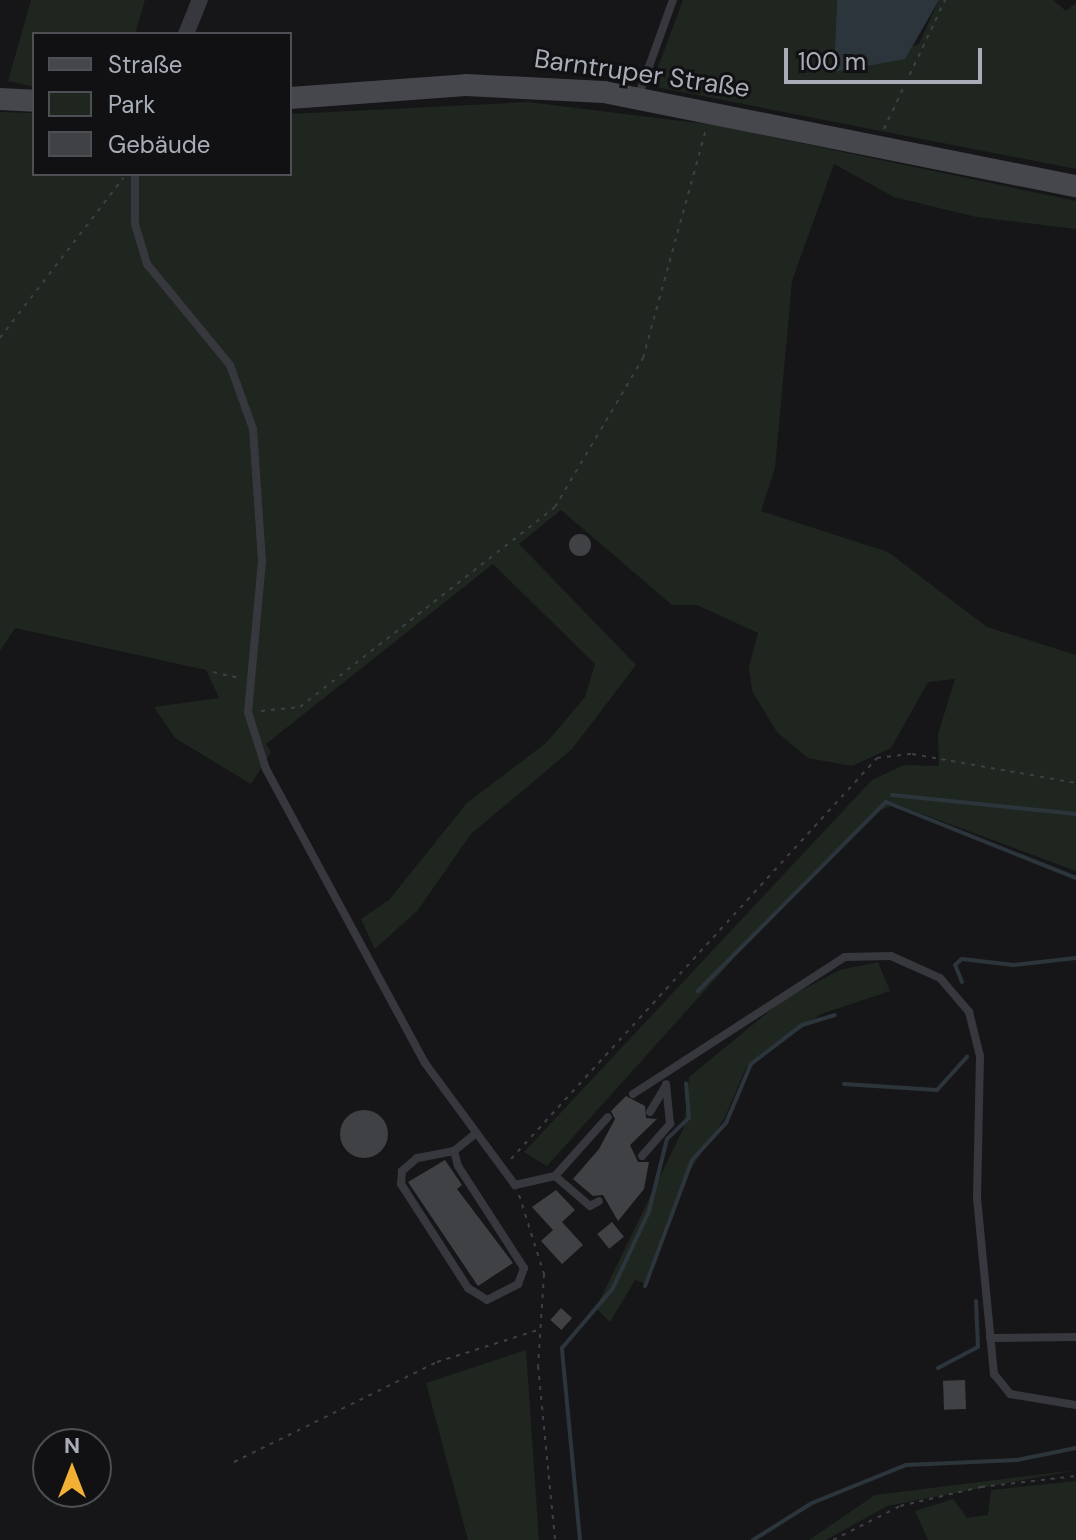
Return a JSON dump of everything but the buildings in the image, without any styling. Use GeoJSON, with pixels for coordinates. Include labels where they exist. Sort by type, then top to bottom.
{"type":"FeatureCollection","features":[{"type":"Feature","properties":{"kind":"main road","name":"Barntruper Straße"},"geometry":{"type":"LineString","coordinates":[[292,98],[466,85],[638,97],[712,109],[1076,186]]}},
{"type":"Feature","properties":{"kind":"main road"},"geometry":{"type":"LineString","coordinates":[[0,99],[32,101]]}},
{"type":"Feature","properties":{"kind":"street"},"geometry":{"type":"LineString","coordinates":[[187,32],[200,0]]}},
{"type":"Feature","properties":{"kind":"lane"},"geometry":{"type":"LineString","coordinates":[[638,97],[673,0]]}},
{"type":"Feature","properties":{"kind":"lane"},"geometry":{"type":"LineString","coordinates":[[135,176],[135,224],[147,264],[230,365],[253,429],[262,561],[248,680],[248,712],[266,769],[387,995],[476,1133],[515,1185],[555,1176],[608,1117]]}},
{"type":"Feature","properties":{"kind":"lane"},"geometry":{"type":"LineString","coordinates":[[633,1094],[658,1073],[845,957],[891,956],[956,990],[980,1056],[977,1198],[990,1338],[1003,1390],[1076,1405]]}},
{"type":"Feature","properties":{"kind":"lane"},"geometry":{"type":"LineString","coordinates":[[642,1156],[670,1124],[666,1084],[658,1073]]}},
{"type":"Feature","properties":{"kind":"lane"},"geometry":{"type":"LineString","coordinates":[[650,1112],[666,1084]]}},
{"type":"Feature","properties":{"kind":"lane"},"geometry":{"type":"LineString","coordinates":[[454,1151],[524,1268],[518,1284],[487,1300],[468,1288],[401,1184],[402,1171],[417,1158],[454,1151],[476,1133]]}},
{"type":"Feature","properties":{"kind":"lane"},"geometry":{"type":"LineString","coordinates":[[555,1176],[590,1206],[599,1201]]}},
{"type":"Feature","properties":{"kind":"lane"},"geometry":{"type":"LineString","coordinates":[[572,1192],[580,1185]]}},
{"type":"Feature","properties":{"kind":"lane"},"geometry":{"type":"LineString","coordinates":[[990,1338],[1076,1337]]}},
{"type":"Feature","properties":{"kind":"path"},"geometry":{"type":"LineString","coordinates":[[881,136],[945,0]]}},
{"type":"Feature","properties":{"kind":"path"},"geometry":{"type":"LineString","coordinates":[[248,712],[300,707],[555,507],[643,358],[712,109]]}},
{"type":"Feature","properties":{"kind":"path"},"geometry":{"type":"LineString","coordinates":[[0,338],[124,176]]}},
{"type":"Feature","properties":{"kind":"path"},"geometry":{"type":"LineString","coordinates":[[213,672],[248,680]]}},
{"type":"Feature","properties":{"kind":"path"},"geometry":{"type":"LineString","coordinates":[[502,1169],[867,765],[900,753],[1076,783]]}},
{"type":"Feature","properties":{"kind":"path"},"geometry":{"type":"LineString","coordinates":[[515,1185],[544,1274],[539,1330],[555,1540]]}},
{"type":"Feature","properties":{"kind":"path"},"geometry":{"type":"LineString","coordinates":[[234,1462],[437,1362],[539,1330]]}},
{"type":"Feature","properties":{"kind":"path"},"geometry":{"type":"LineString","coordinates":[[833,1540],[900,1506],[981,1487],[1076,1476]]}},
{"type":"Feature","properties":{"kind":"green space"},"geometry":{"type":"Polygon","coordinates":[[[31,0],[145,0],[136,32],[32,32],[32,87],[8,81],[31,0]]]}},
{"type":"Feature","properties":{"kind":"green space"},"geometry":{"type":"Polygon","coordinates":[[[683,0],[837,0],[834,71],[919,44],[939,0],[1053,0],[1066,11],[1076,3],[1076,169],[651,86],[683,0]]]}},
{"type":"Feature","properties":{"kind":"green space"},"geometry":{"type":"Polygon","coordinates":[[[528,102],[714,125],[1076,201],[1076,229],[976,217],[894,197],[834,164],[792,281],[775,468],[761,511],[888,552],[987,627],[1076,655],[1076,871],[896,804],[878,811],[769,919],[547,1166],[524,1152],[872,780],[904,765],[939,766],[938,734],[955,679],[928,682],[891,748],[852,766],[808,758],[777,732],[752,691],[749,667],[758,633],[697,605],[672,605],[561,510],[519,544],[636,665],[572,749],[470,835],[418,910],[375,949],[361,919],[389,900],[467,803],[546,743],[585,697],[595,664],[493,564],[266,744],[271,752],[251,784],[175,738],[154,707],[219,698],[206,670],[15,628],[0,651],[0,112],[32,113],[32,176],[292,176],[292,114],[528,102]]]}},
{"type":"Feature","properties":{"kind":"green space"},"geometry":{"type":"Polygon","coordinates":[[[878,962],[890,991],[821,1014],[746,1068],[724,1119],[681,1184],[644,1283],[635,1280],[610,1322],[596,1308],[684,1127],[689,1077],[783,1000],[840,970],[878,962]]]}},
{"type":"Feature","properties":{"kind":"green space"},"geometry":{"type":"Polygon","coordinates":[[[526,1350],[539,1540],[468,1540],[426,1383],[526,1350]]]}},
{"type":"Feature","properties":{"kind":"green space"},"geometry":{"type":"Polygon","coordinates":[[[1076,1470],[887,1506],[826,1540],[809,1540],[875,1495],[1076,1470]]]}},
{"type":"Feature","properties":{"kind":"green space"},"geometry":{"type":"Polygon","coordinates":[[[1076,1481],[1076,1540],[928,1540],[915,1511],[953,1499],[967,1518],[988,1515],[991,1490],[1076,1481]]]}},
{"type":"Feature","properties":{"kind":"shaded area"},"geometry":{"type":"Polygon","coordinates":[[[837,0],[939,0],[905,59],[834,72],[837,0]]]}},
{"type":"Feature","properties":{"kind":"waterway"},"geometry":{"type":"LineString","coordinates":[[892,795],[1076,814]]}},
{"type":"Feature","properties":{"kind":"waterway"},"geometry":{"type":"LineString","coordinates":[[698,991],[886,802],[1076,878]]}},
{"type":"Feature","properties":{"kind":"waterway"},"geometry":{"type":"LineString","coordinates":[[962,982],[955,965],[962,959],[1014,965],[1076,958]]}},
{"type":"Feature","properties":{"kind":"waterway"},"geometry":{"type":"LineString","coordinates":[[645,1286],[692,1160],[726,1123],[751,1064],[802,1025],[835,1015]]}},
{"type":"Feature","properties":{"kind":"waterway"},"geometry":{"type":"LineString","coordinates":[[844,1084],[937,1090],[967,1057]]}},
{"type":"Feature","properties":{"kind":"waterway"},"geometry":{"type":"LineString","coordinates":[[580,1540],[562,1348],[613,1288],[649,1211],[667,1139],[689,1118],[686,1083]]}},
{"type":"Feature","properties":{"kind":"waterway"},"geometry":{"type":"LineString","coordinates":[[938,1368],[978,1347],[976,1301]]}},
{"type":"Feature","properties":{"kind":"waterway"},"geometry":{"type":"LineString","coordinates":[[753,1540],[812,1503],[906,1465],[1017,1460],[1076,1448]]}}]}
